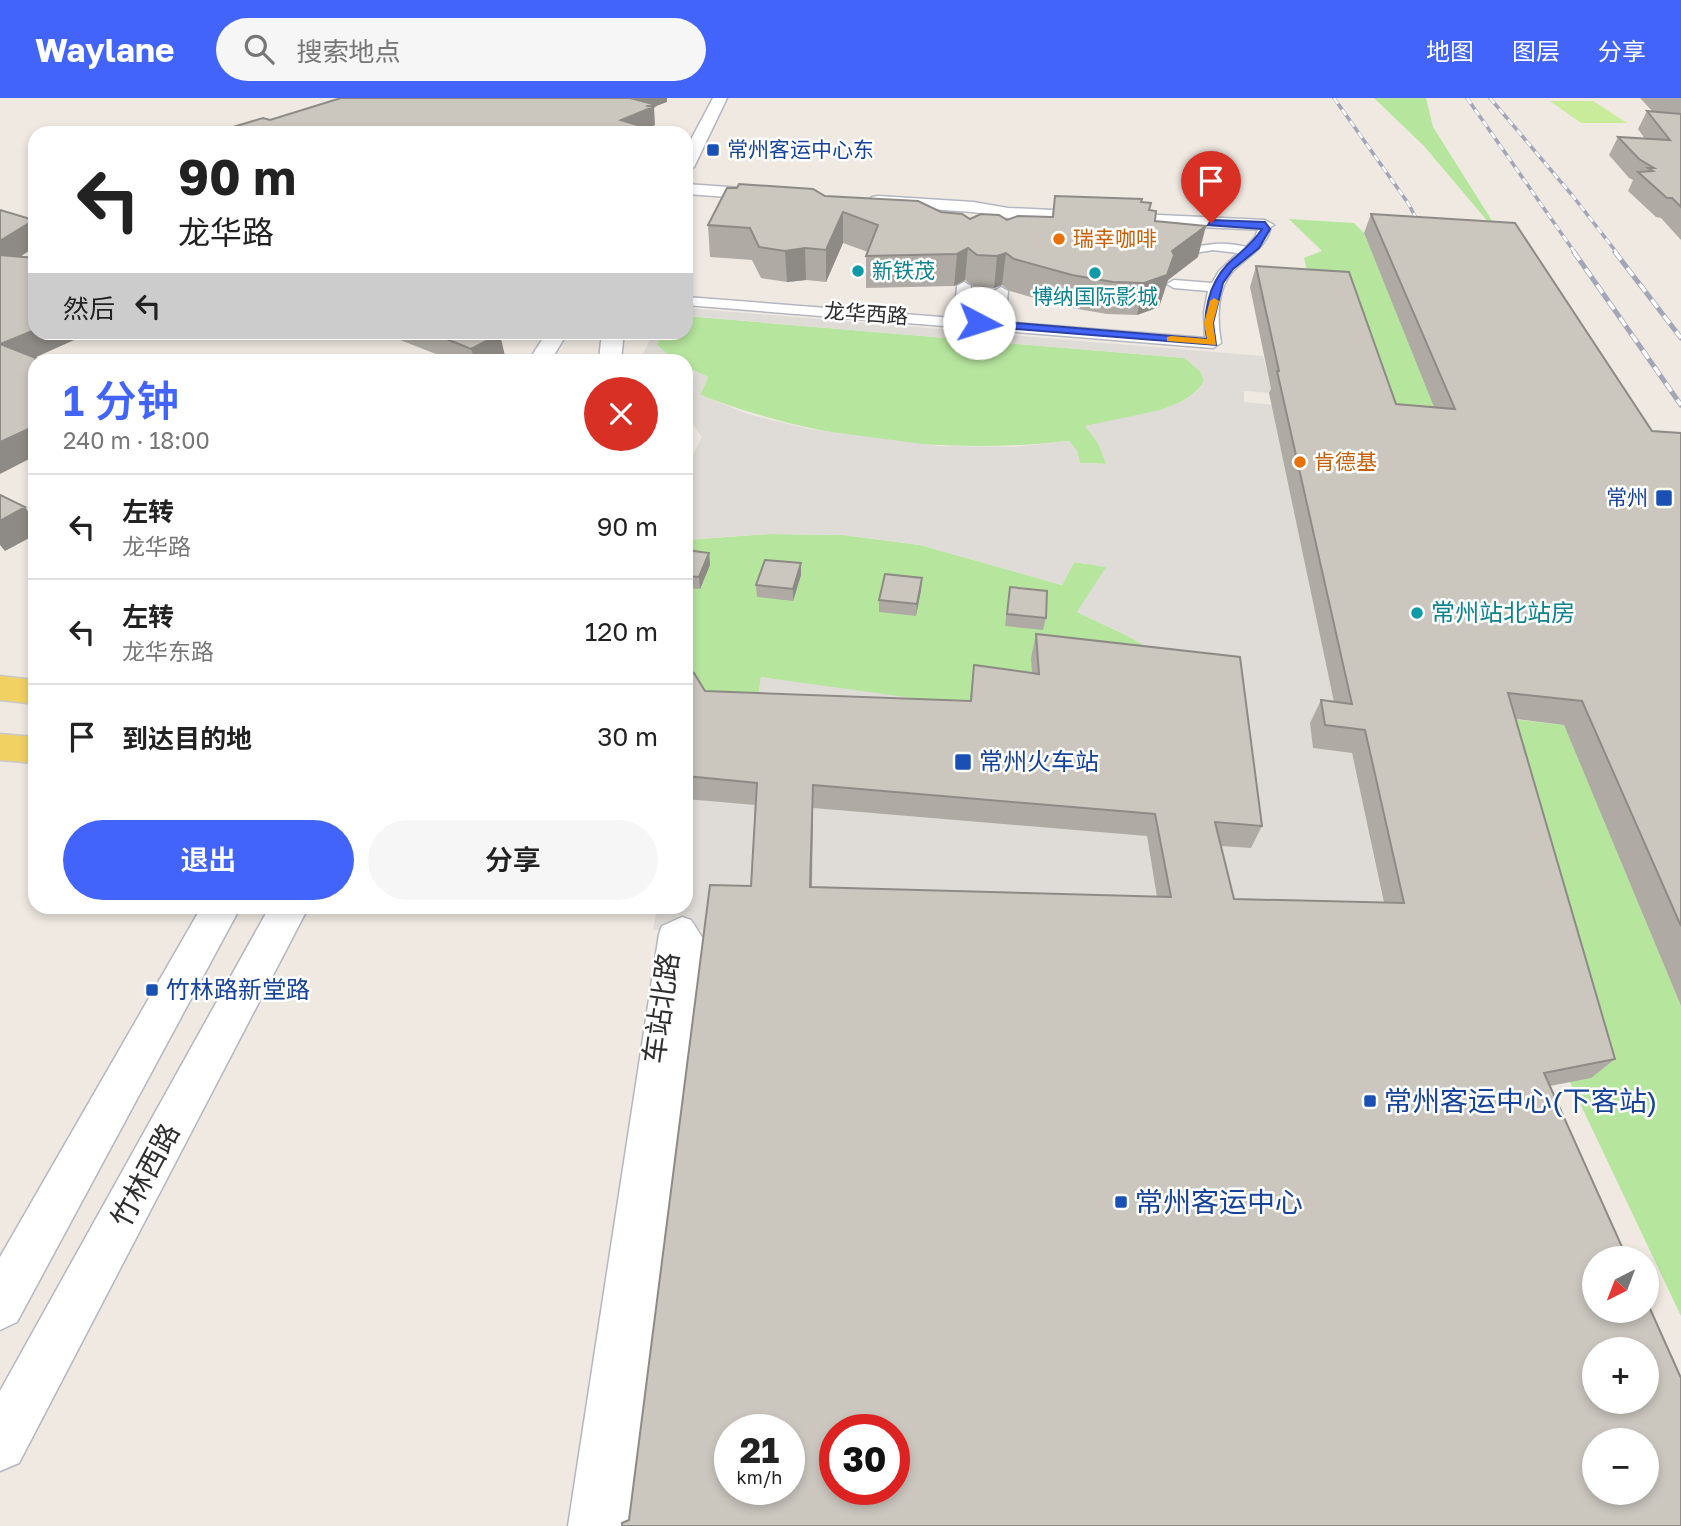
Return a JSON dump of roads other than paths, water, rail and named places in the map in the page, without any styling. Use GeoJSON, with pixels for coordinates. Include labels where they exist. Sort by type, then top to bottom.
{"type":"FeatureCollection","features":[{"type":"Feature","properties":{"kind":"main road"},"geometry":{"type":"LineString","coordinates":[[693,151],[720,98]]}},
{"type":"Feature","properties":{"kind":"main road"},"geometry":{"type":"LineString","coordinates":[[693,192],[794,198]]}},
{"type":"Feature","properties":{"kind":"main road"},"geometry":{"type":"LineString","coordinates":[[862,203],[1008,218],[1265,225]]}},
{"type":"Feature","properties":{"kind":"main road"},"geometry":{"type":"LineString","coordinates":[[0,688],[28,690]]}},
{"type":"Feature","properties":{"kind":"main road"},"geometry":{"type":"LineString","coordinates":[[0,747],[28,749]]}},
{"type":"Feature","properties":{"kind":"main road"},"geometry":{"type":"LineString","coordinates":[[0,1305],[218,914]]}},
{"type":"Feature","properties":{"kind":"main road","name":"竹林西路"},"geometry":{"type":"LineString","coordinates":[[0,1444],[286,914]]}},
{"type":"Feature","properties":{"kind":"street"},"geometry":{"type":"LineString","coordinates":[[1174,284],[1217,288],[1230,267],[1256,246],[1265,225]]}},
{"type":"Feature","properties":{"kind":"street"},"geometry":{"type":"LineString","coordinates":[[1165,240],[1162,243],[1166,247],[1191,253],[1208,247],[1249,252]]}},
{"type":"Feature","properties":{"kind":"street"},"geometry":{"type":"LineString","coordinates":[[961,321],[964,286]]}},
{"type":"Feature","properties":{"kind":"street","name":"龙华西路"},"geometry":{"type":"LineString","coordinates":[[693,302],[1213,343],[1209,323],[1217,288]]}},
{"type":"Feature","properties":{"kind":"street"},"geometry":{"type":"LineString","coordinates":[[997,324],[1001,291]]}},
{"type":"Feature","properties":{"kind":"street","name":"车站北路"},"geometry":{"type":"LineString","coordinates":[[587,1526],[636,1271],[690,940],[682,928],[672,934],[636,1271],[616,1526]]}},
{"type":"Feature","properties":{"kind":"railway"},"geometry":{"type":"LineString","coordinates":[[1334,98],[1408,203],[1424,233]]}},
{"type":"Feature","properties":{"kind":"railway"},"geometry":{"type":"LineString","coordinates":[[1467,98],[1575,253]]}},
{"type":"Feature","properties":{"kind":"railway"},"geometry":{"type":"LineString","coordinates":[[1490,98],[1617,253]]}},
{"type":"Feature","properties":{"kind":"railway"},"geometry":{"type":"LineString","coordinates":[[1574,252],[1681,405]]}},
{"type":"Feature","properties":{"kind":"railway"},"geometry":{"type":"LineString","coordinates":[[1615,252],[1681,338]]}},
{"type":"Feature","properties":{"kind":"place","name":"常州客运中心东"},"geometry":{"type":"Point","coordinates":[713,150]}},
{"type":"Feature","properties":{"kind":"place","name":"瑞幸咖啡"},"geometry":{"type":"Point","coordinates":[1059,239]}},
{"type":"Feature","properties":{"kind":"place","name":"新铁茂"},"geometry":{"type":"Point","coordinates":[858,271]}},
{"type":"Feature","properties":{"kind":"place","name":"博纳国际影城"},"geometry":{"type":"Point","coordinates":[1095,273]}},
{"type":"Feature","properties":{"kind":"place","name":"肯德基"},"geometry":{"type":"Point","coordinates":[1300,462]}},
{"type":"Feature","properties":{"kind":"place","name":"常州"},"geometry":{"type":"Point","coordinates":[1664,498]}},
{"type":"Feature","properties":{"kind":"place","name":"常州站北站房"},"geometry":{"type":"Point","coordinates":[1417,613]}},
{"type":"Feature","properties":{"kind":"place","name":"常州火车站"},"geometry":{"type":"Point","coordinates":[963,762]}},
{"type":"Feature","properties":{"kind":"place","name":"竹林路新堂路"},"geometry":{"type":"Point","coordinates":[152,990]}},
{"type":"Feature","properties":{"kind":"place","name":"常州客运中心(下客站)"},"geometry":{"type":"Point","coordinates":[1370,1101]}},
{"type":"Feature","properties":{"kind":"place","name":"常州客运中心"},"geometry":{"type":"Point","coordinates":[1121,1202]}}]}
